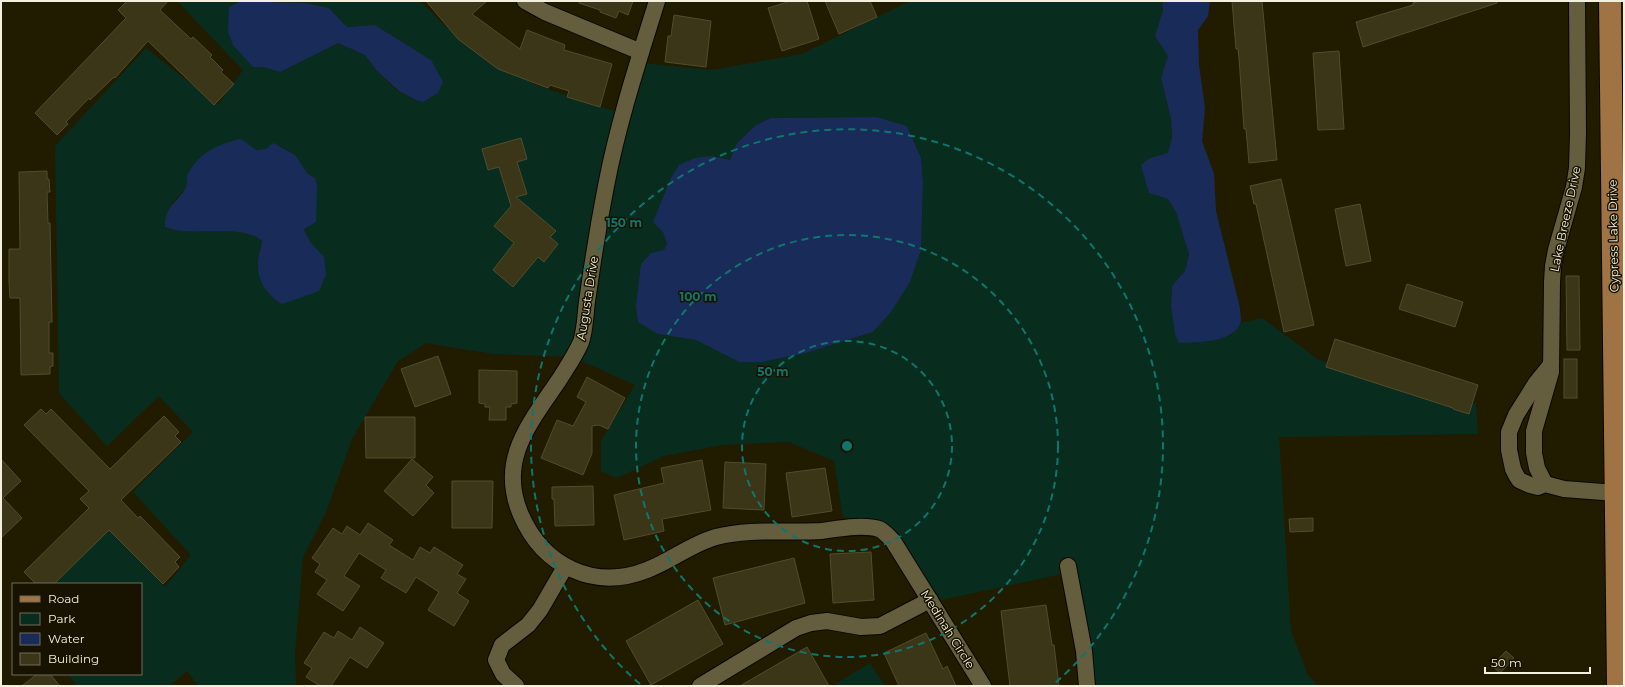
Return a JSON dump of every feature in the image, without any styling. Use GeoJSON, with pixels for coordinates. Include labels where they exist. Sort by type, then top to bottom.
{"type":"FeatureCollection","features":[{"type":"Feature","properties":{"kind":"main road","name":"Cypress Lake Drive"},"geometry":{"type":"LineString","coordinates":[[1610,1],[1621,493],[1618,686]]}},
{"type":"Feature","properties":{"kind":"street"},"geometry":{"type":"LineString","coordinates":[[525,1],[552,15],[641,52]]}},
{"type":"Feature","properties":{"kind":"street","name":"Augusta Drive"},"geometry":{"type":"LineString","coordinates":[[657,1],[619,128],[606,185],[581,341],[574,357],[526,427],[518,446],[513,467],[514,488],[518,508],[526,526],[536,542],[549,555],[565,567],[583,574],[598,577],[615,578],[648,570],[697,544],[732,534],[750,532],[802,532],[862,527],[880,529],[893,541],[913,572]]}},
{"type":"Feature","properties":{"kind":"street","name":"Lake Breeze Drive"},"geometry":{"type":"LineString","coordinates":[[1545,484],[1537,468],[1534,453],[1534,431],[1551,372],[1553,266],[1556,250],[1574,187],[1577,168],[1577,1]]}},
{"type":"Feature","properties":{"kind":"street"},"geometry":{"type":"LineString","coordinates":[[1550,365],[1528,396],[1516,416],[1509,432],[1510,456],[1513,469],[1519,480],[1538,487],[1545,484],[1564,489],[1621,493]]}},
{"type":"Feature","properties":{"kind":"street"},"geometry":{"type":"LineString","coordinates":[[1068,566],[1084,651],[1087,686]]}},
{"type":"Feature","properties":{"kind":"street"},"geometry":{"type":"LineString","coordinates":[[516,686],[503,674],[496,660],[502,645],[528,625],[540,610],[565,567]]}},
{"type":"Feature","properties":{"kind":"street","name":"Medinah Circle"},"geometry":{"type":"LineString","coordinates":[[913,572],[983,686]]}},
{"type":"Feature","properties":{"kind":"street"},"geometry":{"type":"LineString","coordinates":[[700,686],[796,628],[811,623],[827,621],[861,627],[880,626],[930,600]]}},
{"type":"Feature","properties":{"kind":"green space"},"geometry":{"type":"Polygon","coordinates":[[[177,1],[259,1],[420,1],[445,26],[533,84],[614,111],[633,62],[711,70],[802,54],[910,1],[1162,1],[1163,10],[1155,36],[1168,56],[1161,78],[1171,119],[1172,138],[1169,153],[1150,158],[1149,193],[1168,199],[1176,212],[1189,254],[1185,271],[1172,286],[1171,305],[1209,341],[1231,335],[1240,323],[1262,318],[1319,360],[1475,403],[1476,401],[1478,434],[1279,437],[1291,631],[1308,675],[1318,686],[1092,686],[1076,571],[941,600],[889,525],[843,517],[834,461],[789,442],[722,445],[664,456],[617,478],[601,471],[601,441],[635,385],[573,357],[493,354],[426,343],[398,361],[352,439],[326,512],[303,557],[295,654],[296,686],[198,686],[187,671],[169,686],[77,686],[69,675],[142,675],[142,583],[55,583],[107,528],[165,587],[191,555],[133,492],[193,432],[159,396],[107,446],[59,393],[55,146],[146,48],[218,105],[243,70],[177,1]],[[259,1],[253,67],[263,67],[280,72],[338,43],[365,55],[377,71],[398,91],[416,100],[431,60],[375,25],[347,27],[329,8],[305,3],[259,1]],[[877,117],[771,118],[756,125],[737,143],[730,160],[713,156],[663,232],[667,244],[664,250],[651,253],[658,334],[696,340],[739,362],[762,362],[806,353],[873,332],[891,312],[910,282],[921,250],[923,183],[921,158],[907,126],[877,117]],[[241,139],[186,188],[173,202],[166,227],[182,231],[224,231],[245,233],[254,236],[262,241],[257,266],[324,258],[310,242],[304,229],[315,178],[308,174],[295,155],[266,149],[256,150],[241,139]]]}},
{"type":"Feature","properties":{"kind":"green space"},"geometry":{"type":"Polygon","coordinates":[[[870,663],[885,686],[833,686],[837,683],[870,663]]]}},
{"type":"Feature","properties":{"kind":"water"},"geometry":{"type":"Polygon","coordinates":[[[241,1],[305,3],[329,8],[347,27],[375,25],[431,60],[443,82],[438,93],[423,102],[416,100],[399,91],[377,71],[365,55],[338,43],[280,72],[263,67],[253,67],[233,45],[228,32],[229,7],[241,1]]]}},
{"type":"Feature","properties":{"kind":"water"},"geometry":{"type":"Polygon","coordinates":[[[1162,1],[1210,1],[1208,16],[1198,30],[1199,65],[1205,108],[1202,141],[1214,174],[1216,211],[1240,308],[1241,322],[1236,330],[1230,335],[1204,342],[1179,343],[1175,334],[1171,305],[1172,286],[1185,271],[1189,254],[1176,212],[1168,199],[1149,193],[1141,165],[1150,158],[1168,153],[1172,138],[1171,119],[1161,78],[1168,56],[1155,36],[1163,10],[1162,1]]]}},
{"type":"Feature","properties":{"kind":"water"},"geometry":{"type":"Polygon","coordinates":[[[877,117],[907,126],[921,158],[923,183],[921,250],[910,282],[891,312],[873,332],[806,353],[762,362],[739,362],[696,340],[658,334],[638,322],[636,306],[641,264],[651,253],[664,250],[667,244],[663,232],[653,222],[671,178],[679,165],[695,158],[713,156],[730,160],[737,143],[756,125],[771,118],[877,117]]]}},
{"type":"Feature","properties":{"kind":"water"},"geometry":{"type":"Polygon","coordinates":[[[241,139],[256,150],[266,149],[273,143],[295,155],[308,174],[315,178],[317,185],[316,222],[304,229],[310,242],[324,257],[326,275],[319,291],[282,304],[273,297],[262,283],[258,272],[262,241],[255,236],[246,233],[225,231],[181,231],[165,227],[167,214],[185,189],[188,174],[198,160],[210,150],[218,146],[241,139]]]}},
{"type":"Feature","properties":{"kind":"building"},"geometry":{"type":"Polygon","coordinates":[[[127,1],[168,1],[160,10],[191,39],[193,37],[212,55],[210,57],[223,70],[221,72],[234,84],[214,105],[148,41],[115,78],[114,77],[90,100],[89,98],[66,122],[68,124],[57,135],[35,113],[126,18],[118,10],[127,1]]]}},
{"type":"Feature","properties":{"kind":"building"},"geometry":{"type":"Polygon","coordinates":[[[426,1],[487,1],[472,14],[520,49],[527,30],[565,45],[564,50],[612,64],[600,107],[567,97],[569,91],[550,85],[548,88],[498,69],[458,39],[426,1]]]}},
{"type":"Feature","properties":{"kind":"building"},"geometry":{"type":"Polygon","coordinates":[[[579,1],[633,1],[628,15],[619,11],[616,18],[600,12],[600,10],[579,3],[579,1]]]}},
{"type":"Feature","properties":{"kind":"building"},"geometry":{"type":"Polygon","coordinates":[[[791,1],[807,1],[819,39],[782,51],[768,8],[791,1]]]}},
{"type":"Feature","properties":{"kind":"building"},"geometry":{"type":"Polygon","coordinates":[[[825,1],[870,1],[877,17],[839,34],[825,1]]]}},
{"type":"Feature","properties":{"kind":"building"},"geometry":{"type":"Polygon","coordinates":[[[1232,1],[1262,1],[1277,160],[1249,163],[1246,129],[1244,129],[1239,58],[1238,49],[1236,49],[1232,1]]]}},
{"type":"Feature","properties":{"kind":"building"},"geometry":{"type":"Polygon","coordinates":[[[1420,1],[1497,1],[1497,3],[1363,47],[1356,22],[1413,5],[1413,3],[1420,1]]]}},
{"type":"Feature","properties":{"kind":"building"},"geometry":{"type":"Polygon","coordinates":[[[674,15],[711,21],[706,67],[665,62],[668,36],[671,36],[674,15]]]}},
{"type":"Feature","properties":{"kind":"building"},"geometry":{"type":"Polygon","coordinates":[[[1339,51],[1344,129],[1318,130],[1313,53],[1339,51]]]}},
{"type":"Feature","properties":{"kind":"building"},"geometry":{"type":"Polygon","coordinates":[[[521,138],[527,159],[517,162],[527,194],[516,197],[556,231],[550,237],[558,244],[544,262],[538,257],[513,287],[493,270],[514,243],[494,226],[511,206],[499,167],[488,170],[482,149],[521,138]]]}},
{"type":"Feature","properties":{"kind":"building"},"geometry":{"type":"Polygon","coordinates":[[[47,171],[50,192],[47,192],[48,223],[50,223],[52,322],[49,322],[49,353],[53,353],[53,366],[50,367],[50,374],[21,375],[20,298],[10,298],[9,249],[20,249],[19,172],[47,171]]]}},
{"type":"Feature","properties":{"kind":"building"},"geometry":{"type":"Polygon","coordinates":[[[1281,179],[1314,325],[1284,332],[1256,204],[1254,204],[1250,186],[1281,179]]]}},
{"type":"Feature","properties":{"kind":"building"},"geometry":{"type":"Polygon","coordinates":[[[1360,204],[1371,261],[1346,266],[1335,209],[1360,204]]]}},
{"type":"Feature","properties":{"kind":"building"},"geometry":{"type":"Polygon","coordinates":[[[1566,276],[1579,276],[1580,350],[1567,350],[1566,276]]]}},
{"type":"Feature","properties":{"kind":"building"},"geometry":{"type":"Polygon","coordinates":[[[1407,284],[1463,302],[1455,327],[1399,309],[1407,284]]]}},
{"type":"Feature","properties":{"kind":"building"},"geometry":{"type":"Polygon","coordinates":[[[1335,339],[1478,385],[1469,414],[1326,367],[1335,339]]]}},
{"type":"Feature","properties":{"kind":"building"},"geometry":{"type":"Polygon","coordinates":[[[438,356],[451,394],[415,407],[401,369],[438,356]]]}},
{"type":"Feature","properties":{"kind":"building"},"geometry":{"type":"Polygon","coordinates":[[[1564,359],[1577,359],[1577,398],[1564,398],[1564,359]]]}},
{"type":"Feature","properties":{"kind":"building"},"geometry":{"type":"Polygon","coordinates":[[[479,370],[517,371],[517,403],[511,404],[511,407],[506,407],[506,420],[489,420],[490,407],[485,407],[485,404],[479,403],[479,370]]]}},
{"type":"Feature","properties":{"kind":"building"},"geometry":{"type":"Polygon","coordinates":[[[587,377],[625,398],[608,429],[599,425],[592,426],[592,453],[583,475],[541,458],[557,420],[573,426],[586,402],[577,397],[587,377]]]}},
{"type":"Feature","properties":{"kind":"building"},"geometry":{"type":"Polygon","coordinates":[[[41,409],[46,414],[51,409],[110,469],[164,416],[179,432],[175,436],[181,442],[121,500],[138,518],[140,516],[180,557],[175,562],[179,567],[163,584],[109,530],[55,583],[35,583],[24,572],[89,508],[80,499],[89,491],[24,425],[41,409]]]}},
{"type":"Feature","properties":{"kind":"building"},"geometry":{"type":"Polygon","coordinates":[[[365,417],[415,417],[415,458],[366,458],[365,417]]]}},
{"type":"Feature","properties":{"kind":"building"},"geometry":{"type":"Polygon","coordinates":[[[1,459],[21,481],[3,498],[22,518],[1,538],[1,459]]]}},
{"type":"Feature","properties":{"kind":"building"},"geometry":{"type":"Polygon","coordinates":[[[412,459],[433,477],[426,485],[434,493],[413,516],[384,491],[412,459]]]}},
{"type":"Feature","properties":{"kind":"building"},"geometry":{"type":"Polygon","coordinates":[[[702,460],[711,510],[662,519],[664,531],[624,540],[614,495],[664,483],[661,468],[702,460]]]}},
{"type":"Feature","properties":{"kind":"building"},"geometry":{"type":"Polygon","coordinates":[[[725,462],[766,464],[764,510],[723,508],[725,462]]]}},
{"type":"Feature","properties":{"kind":"building"},"geometry":{"type":"Polygon","coordinates":[[[825,468],[832,511],[792,517],[786,473],[825,468]]]}},
{"type":"Feature","properties":{"kind":"building"},"geometry":{"type":"Polygon","coordinates":[[[452,481],[493,481],[492,528],[452,528],[452,481]]]}},
{"type":"Feature","properties":{"kind":"building"},"geometry":{"type":"Polygon","coordinates":[[[593,486],[594,525],[555,526],[552,487],[593,486]]]}},
{"type":"Feature","properties":{"kind":"building"},"geometry":{"type":"Polygon","coordinates":[[[1313,518],[1313,531],[1290,532],[1289,519],[1313,518]]]}},
{"type":"Feature","properties":{"kind":"building"},"geometry":{"type":"Polygon","coordinates":[[[368,523],[393,540],[389,545],[413,560],[420,547],[430,553],[434,547],[463,565],[457,574],[466,579],[457,593],[469,601],[454,626],[428,610],[439,592],[416,577],[406,593],[381,578],[386,570],[359,553],[344,576],[360,586],[343,611],[317,594],[327,580],[315,572],[320,564],[312,558],[333,528],[342,534],[347,526],[360,535],[368,523]]]}},
{"type":"Feature","properties":{"kind":"building"},"geometry":{"type":"Polygon","coordinates":[[[871,552],[874,600],[833,603],[830,554],[871,552]]]}},
{"type":"Feature","properties":{"kind":"building"},"geometry":{"type":"Polygon","coordinates":[[[794,558],[805,603],[725,625],[713,578],[794,558]]]}},
{"type":"Feature","properties":{"kind":"building"},"geometry":{"type":"Polygon","coordinates":[[[698,600],[723,644],[651,685],[626,641],[698,600]]]}},
{"type":"Feature","properties":{"kind":"building"},"geometry":{"type":"Polygon","coordinates":[[[1046,605],[1052,645],[1054,645],[1059,686],[1010,686],[1001,611],[1046,605]]]}},
{"type":"Feature","properties":{"kind":"building"},"geometry":{"type":"Polygon","coordinates":[[[360,627],[384,643],[367,668],[350,657],[331,686],[320,686],[306,677],[312,668],[304,663],[324,632],[334,638],[338,631],[352,640],[360,627]]]}},
{"type":"Feature","properties":{"kind":"building"},"geometry":{"type":"Polygon","coordinates":[[[926,633],[943,669],[947,666],[956,686],[899,686],[884,653],[926,633]]]}},
{"type":"Feature","properties":{"kind":"building"},"geometry":{"type":"Polygon","coordinates":[[[807,647],[829,686],[740,686],[807,647]]]}},
{"type":"Feature","properties":{"kind":"building"},"geometry":{"type":"Polygon","coordinates":[[[1506,651],[1514,658],[1500,673],[1492,666],[1506,651]]]}},
{"type":"Feature","properties":{"kind":"building"},"geometry":{"type":"Polygon","coordinates":[[[36,675],[51,675],[60,686],[22,686],[36,675]]]}}]}
